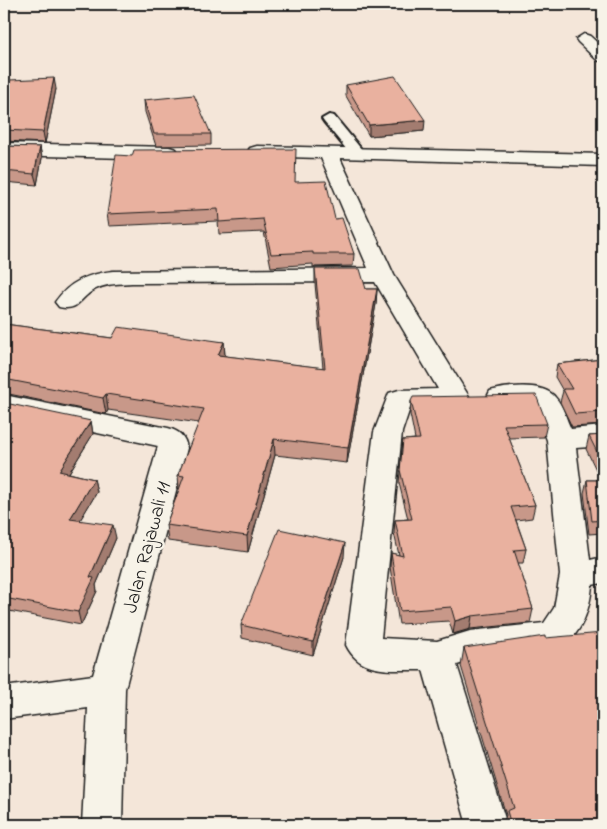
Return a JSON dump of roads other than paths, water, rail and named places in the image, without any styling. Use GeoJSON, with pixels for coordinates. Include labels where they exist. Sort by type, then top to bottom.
{"type":"FeatureCollection","features":[{"type":"Feature","properties":{"kind":"street"},"geometry":{"type":"LineString","coordinates":[[584,39],[603,57]]}},
{"type":"Feature","properties":{"kind":"street"},"geometry":{"type":"LineString","coordinates":[[4,149],[191,153]]}},
{"type":"Feature","properties":{"kind":"street"},"geometry":{"type":"LineString","coordinates":[[328,152],[382,276],[457,398]]}},
{"type":"Feature","properties":{"kind":"street"},"geometry":{"type":"LineString","coordinates":[[240,153],[328,152],[603,160]]}},
{"type":"Feature","properties":{"kind":"street"},"geometry":{"type":"LineString","coordinates":[[66,302],[74,290],[95,280],[132,276],[382,276]]}},
{"type":"Feature","properties":{"kind":"street"},"geometry":{"type":"LineString","coordinates":[[536,397],[545,402],[560,440],[590,573],[561,629],[553,636],[477,645],[437,656],[372,653],[363,645],[388,432],[399,399],[457,398],[536,397]]}},
{"type":"Feature","properties":{"kind":"street","name":"Jalan Rajawali 11"},"geometry":{"type":"LineString","coordinates":[[4,404],[168,438],[172,442],[173,448],[107,689],[102,825]]}},
{"type":"Feature","properties":{"kind":"street"},"geometry":{"type":"LineString","coordinates":[[560,440],[603,436]]}},
{"type":"Feature","properties":{"kind":"street"},"geometry":{"type":"LineString","coordinates":[[437,656],[487,825]]}},
{"type":"Feature","properties":{"kind":"street"},"geometry":{"type":"LineString","coordinates":[[4,703],[107,689]]}},
{"type":"Feature","properties":{"kind":"lane"},"geometry":{"type":"LineString","coordinates":[[329,119],[357,153]]}}]}
